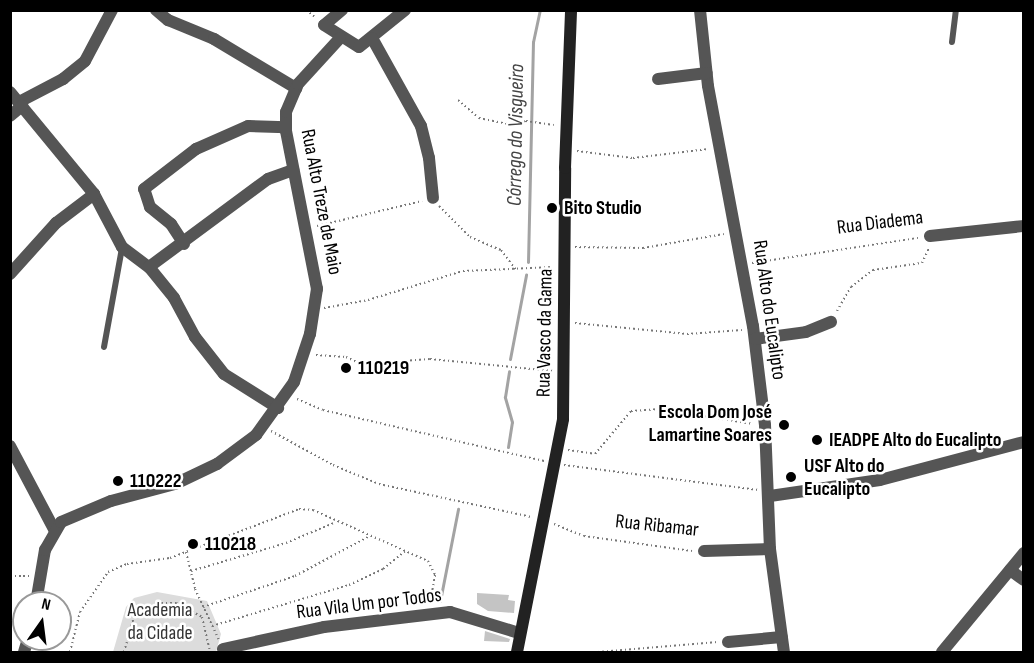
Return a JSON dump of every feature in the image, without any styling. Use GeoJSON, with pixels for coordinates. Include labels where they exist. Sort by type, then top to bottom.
{"type":"FeatureCollection","features":[{"type":"Feature","properties":{"kind":"main road","name":"Rua Vasco da Gama"},"geometry":{"type":"LineString","coordinates":[[517,652],[519,633],[559,448],[565,372],[566,126],[571,10]]}},
{"type":"Feature","properties":{"kind":"street"},"geometry":{"type":"LineString","coordinates":[[10,116],[20,104],[63,79],[85,61],[112,10]]}},
{"type":"Feature","properties":{"kind":"street"},"geometry":{"type":"LineString","coordinates":[[156,10],[168,20],[214,39],[296,88]]}},
{"type":"Feature","properties":{"kind":"street"},"geometry":{"type":"LineString","coordinates":[[342,10],[324,25],[340,38],[359,47],[372,39],[405,10]]}},
{"type":"Feature","properties":{"kind":"street","name":"Rua Alto do Eucalipto"},"geometry":{"type":"LineString","coordinates":[[700,10],[719,147],[738,231],[754,333],[765,425],[770,549],[784,652]]}},
{"type":"Feature","properties":{"kind":"street","name":"Rua Alto Treze de Maio"},"geometry":{"type":"LineString","coordinates":[[54,529],[81,512],[175,484],[217,464],[264,425],[278,408],[304,353],[316,309],[315,269],[293,170],[286,112],[296,88],[340,38]]}},
{"type":"Feature","properties":{"kind":"street"},"geometry":{"type":"LineString","coordinates":[[372,39],[421,126],[429,158],[433,198]]}},
{"type":"Feature","properties":{"kind":"street"},"geometry":{"type":"LineString","coordinates":[[658,79],[707,73]]}},
{"type":"Feature","properties":{"kind":"street"},"geometry":{"type":"LineString","coordinates":[[10,92],[94,194],[122,247],[149,267],[224,374],[278,408]]}},
{"type":"Feature","properties":{"kind":"street"},"geometry":{"type":"LineString","coordinates":[[184,244],[171,224],[150,207],[144,189],[196,149],[248,126],[286,127]]}},
{"type":"Feature","properties":{"kind":"street"},"geometry":{"type":"LineString","coordinates":[[149,267],[184,244],[268,179],[293,170]]}},
{"type":"Feature","properties":{"kind":"street"},"geometry":{"type":"LineString","coordinates":[[10,274],[56,224],[94,194]]}},
{"type":"Feature","properties":{"kind":"street","name":"Rua Diadema"},"geometry":{"type":"LineString","coordinates":[[930,236],[1023,226]]}},
{"type":"Feature","properties":{"kind":"street"},"geometry":{"type":"LineString","coordinates":[[754,333],[806,332],[831,322]]}},
{"type":"Feature","properties":{"kind":"street"},"geometry":{"type":"LineString","coordinates":[[769,493],[880,480],[1023,442]]}},
{"type":"Feature","properties":{"kind":"street"},"geometry":{"type":"LineString","coordinates":[[10,446],[54,529],[45,550],[39,591]]}},
{"type":"Feature","properties":{"kind":"street","name":"Rua Ribamar"},"geometry":{"type":"LineString","coordinates":[[704,551],[770,549]]}},
{"type":"Feature","properties":{"kind":"street"},"geometry":{"type":"LineString","coordinates":[[942,652],[1023,553]]}},
{"type":"Feature","properties":{"kind":"street"},"geometry":{"type":"LineString","coordinates":[[1010,570],[1023,580]]}},
{"type":"Feature","properties":{"kind":"street","name":"Rua Vila Um por Todos"},"geometry":{"type":"LineString","coordinates":[[218,651],[324,627],[427,614],[460,614],[519,633]]}},
{"type":"Feature","properties":{"kind":"street"},"geometry":{"type":"LineString","coordinates":[[728,642],[782,637]]}},
{"type":"Feature","properties":{"kind":"lane"},"geometry":{"type":"LineString","coordinates":[[952,42],[956,10]]}},
{"type":"Feature","properties":{"kind":"lane"},"geometry":{"type":"LineString","coordinates":[[104,346],[122,247]]}},
{"type":"Feature","properties":{"kind":"path"},"geometry":{"type":"LineString","coordinates":[[458,100],[479,118],[512,125],[526,122],[566,126]]}},
{"type":"Feature","properties":{"kind":"path"},"geometry":{"type":"LineString","coordinates":[[566,151],[633,159],[676,156],[719,147]]}},
{"type":"Feature","properties":{"kind":"path"},"geometry":{"type":"LineString","coordinates":[[306,229],[433,198],[470,237],[501,250],[516,271]]}},
{"type":"Feature","properties":{"kind":"path"},"geometry":{"type":"LineString","coordinates":[[566,247],[643,248],[738,231]]}},
{"type":"Feature","properties":{"kind":"path"},"geometry":{"type":"LineString","coordinates":[[831,322],[851,287],[873,270],[925,261],[930,236]]}},
{"type":"Feature","properties":{"kind":"path","name":"Rua Diadema"},"geometry":{"type":"LineString","coordinates":[[743,264],[930,236]]}},
{"type":"Feature","properties":{"kind":"path"},"geometry":{"type":"LineString","coordinates":[[316,309],[368,300],[447,274],[566,266]]}},
{"type":"Feature","properties":{"kind":"path"},"geometry":{"type":"LineString","coordinates":[[565,323],[598,322],[687,334],[754,333]]}},
{"type":"Feature","properties":{"kind":"path"},"geometry":{"type":"LineString","coordinates":[[304,353],[346,357],[361,364],[430,359],[565,372]]}},
{"type":"Feature","properties":{"kind":"path"},"geometry":{"type":"LineString","coordinates":[[286,394],[323,410],[555,464],[769,493]]}},
{"type":"Feature","properties":{"kind":"path"},"geometry":{"type":"LineString","coordinates":[[559,448],[595,454],[625,415],[646,409],[765,425]]}},
{"type":"Feature","properties":{"kind":"path","name":"Rua Ribamar"},"geometry":{"type":"LineString","coordinates":[[264,425],[333,465],[380,484],[543,519],[584,536],[630,544],[704,551]]}},
{"type":"Feature","properties":{"kind":"path"},"geometry":{"type":"LineString","coordinates":[[70,652],[80,612],[108,572],[127,564],[186,552],[304,508],[428,561],[435,569],[427,614]]}},
{"type":"Feature","properties":{"kind":"path"},"geometry":{"type":"LineString","coordinates":[[191,571],[286,543],[336,522]]}},
{"type":"Feature","properties":{"kind":"path"},"geometry":{"type":"LineString","coordinates":[[203,607],[260,591],[295,576],[370,536]]}},
{"type":"Feature","properties":{"kind":"path"},"geometry":{"type":"LineString","coordinates":[[212,626],[349,585],[383,569],[405,550]]}},
{"type":"Feature","properties":{"kind":"path"},"geometry":{"type":"LineString","coordinates":[[186,552],[203,607],[212,626],[218,651]]}},
{"type":"Feature","properties":{"kind":"path"},"geometry":{"type":"LineString","coordinates":[[11,575],[42,575]]}},
{"type":"Feature","properties":{"kind":"path"},"geometry":{"type":"LineString","coordinates":[[124,652],[135,613],[145,606],[176,603],[202,617],[218,651]]}},
{"type":"Feature","properties":{"kind":"path"},"geometry":{"type":"LineString","coordinates":[[598,652],[728,642]]}},
{"type":"Feature","properties":{"kind":"green space","name":"Academia da Cidade"},"geometry":{"type":"Polygon","coordinates":[[[157,592],[207,601],[221,634],[216,652],[113,652],[126,607],[134,598],[157,592]]]}},
{"type":"Feature","properties":{"kind":"building"},"geometry":{"type":"Polygon","coordinates":[[[477,593],[509,595],[508,600],[515,601],[514,613],[488,611],[477,604],[477,593]]]}},
{"type":"Feature","properties":{"kind":"building"},"geometry":{"type":"Polygon","coordinates":[[[485,631],[510,639],[509,642],[484,641],[485,631]]]}},
{"type":"Feature","properties":{"kind":"waterway","name":"Córrego do Visgueiro"},"geometry":{"type":"LineString","coordinates":[[528,262],[533,42],[540,10]]}},
{"type":"Feature","properties":{"kind":"waterway","name":"Córrego do Visgueiro"},"geometry":{"type":"LineString","coordinates":[[510,359],[526,275]]}},
{"type":"Feature","properties":{"kind":"waterway","name":"Córrego do Visgueiro"},"geometry":{"type":"LineString","coordinates":[[508,447],[512,422],[505,397],[509,371]]}},
{"type":"Feature","properties":{"kind":"waterway","name":"Córrego do Visgueiro"},"geometry":{"type":"LineString","coordinates":[[440,601],[458,509]]}},
{"type":"Feature","properties":{"kind":"place","name":"Bito Studio"},"geometry":{"type":"Point","coordinates":[552,208]}},
{"type":"Feature","properties":{"kind":"place","name":"110219"},"geometry":{"type":"Point","coordinates":[346,368]}},
{"type":"Feature","properties":{"kind":"place","name":"Escola Dom José Lamartine Soares"},"geometry":{"type":"Point","coordinates":[784,425]}},
{"type":"Feature","properties":{"kind":"place","name":"IEADPE Alto do Eucalipto"},"geometry":{"type":"Point","coordinates":[817,440]}},
{"type":"Feature","properties":{"kind":"place","name":"USF Alto do Eucalipto"},"geometry":{"type":"Point","coordinates":[791,477]}},
{"type":"Feature","properties":{"kind":"place","name":"110222"},"geometry":{"type":"Point","coordinates":[118,481]}},
{"type":"Feature","properties":{"kind":"place","name":"110218"},"geometry":{"type":"Point","coordinates":[193,544]}}]}
